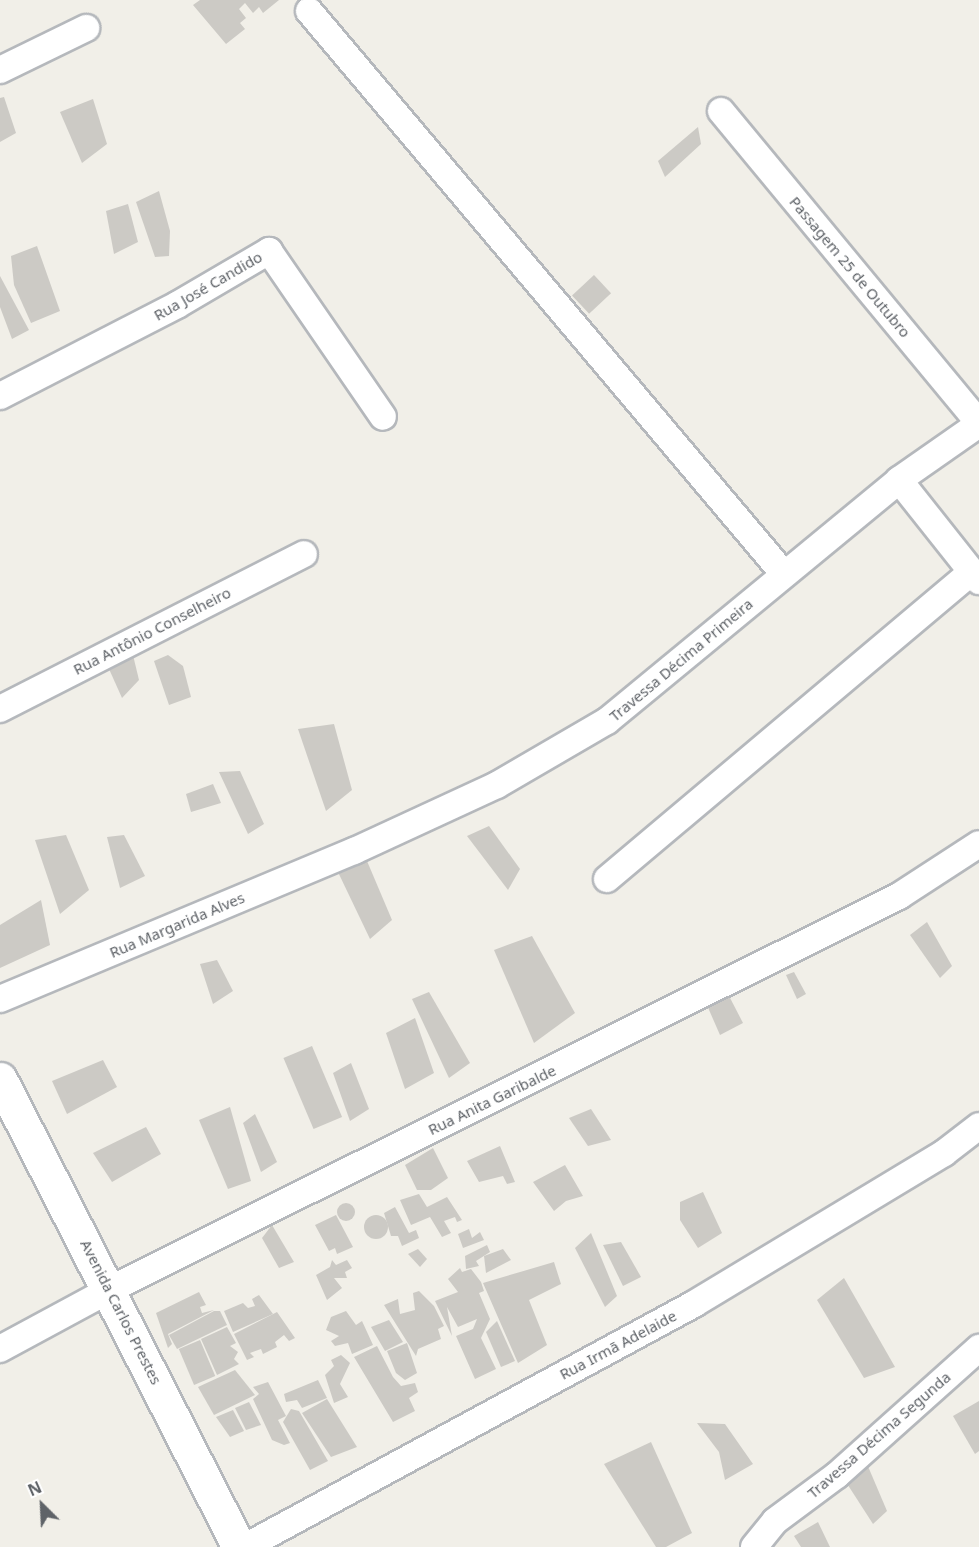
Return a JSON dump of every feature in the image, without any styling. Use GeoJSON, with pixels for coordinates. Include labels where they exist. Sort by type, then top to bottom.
{"type":"FeatureCollection","features":[{"type":"Feature","properties":{"kind":"street"},"geometry":{"type":"LineString","coordinates":[[309,11],[784,574]]}},
{"type":"Feature","properties":{"kind":"street"},"geometry":{"type":"LineString","coordinates":[[0,70],[86,28]]}},
{"type":"Feature","properties":{"kind":"street","name":"Passagem 25 de Outubro"},"geometry":{"type":"LineString","coordinates":[[721,111],[979,424]]}},
{"type":"Feature","properties":{"kind":"street","name":"Rua José Candido"},"geometry":{"type":"LineString","coordinates":[[0,396],[177,305],[269,251],[383,417]]}},
{"type":"Feature","properties":{"kind":"street","name":"Travessa Décima Primeira"},"geometry":{"type":"LineString","coordinates":[[354,851],[497,785],[607,721],[899,480],[979,424]]}},
{"type":"Feature","properties":{"kind":"street"},"geometry":{"type":"LineString","coordinates":[[607,879],[975,577],[899,480]]}},
{"type":"Feature","properties":{"kind":"street","name":"Rua Antônio Conselheiro"},"geometry":{"type":"LineString","coordinates":[[0,709],[304,554]]}},
{"type":"Feature","properties":{"kind":"street","name":"Rua Anita Garibalde"},"geometry":{"type":"LineString","coordinates":[[0,1349],[111,1289],[899,896],[979,844]]}},
{"type":"Feature","properties":{"kind":"street","name":"Rua Margarida Alves"},"geometry":{"type":"LineString","coordinates":[[0,999],[354,851]]}},
{"type":"Feature","properties":{"kind":"street","name":"Avenida Carlos Prestes"},"geometry":{"type":"LineString","coordinates":[[0,1079],[111,1289],[239,1547]]}},
{"type":"Feature","properties":{"kind":"street","name":"Rua Irmã Adelaide"},"geometry":{"type":"LineString","coordinates":[[245,1547],[694,1304],[944,1153],[979,1126]]}},
{"type":"Feature","properties":{"kind":"street","name":"Travessa Décima Segunda"},"geometry":{"type":"LineString","coordinates":[[754,1547],[775,1521],[837,1475],[979,1348]]}},
{"type":"Feature","properties":{"kind":"building"},"geometry":{"type":"Polygon","coordinates":[[[200,0],[279,0],[263,13],[259,7],[253,13],[245,3],[239,9],[246,18],[240,23],[245,29],[226,44],[193,5],[200,0]]]}},
{"type":"Feature","properties":{"kind":"building"},"geometry":{"type":"Polygon","coordinates":[[[4,97],[16,133],[0,142],[0,98],[4,97]]]}},
{"type":"Feature","properties":{"kind":"building"},"geometry":{"type":"Polygon","coordinates":[[[93,99],[107,144],[82,163],[60,112],[93,99]]]}},
{"type":"Feature","properties":{"kind":"building"},"geometry":{"type":"Polygon","coordinates":[[[698,127],[701,144],[665,177],[658,161],[698,127]]]}},
{"type":"Feature","properties":{"kind":"building"},"geometry":{"type":"Polygon","coordinates":[[[159,191],[170,231],[169,256],[155,257],[136,202],[159,191]]]}},
{"type":"Feature","properties":{"kind":"building"},"geometry":{"type":"Polygon","coordinates":[[[128,204],[138,242],[114,254],[106,211],[128,204]]]}},
{"type":"Feature","properties":{"kind":"building"},"geometry":{"type":"Polygon","coordinates":[[[37,246],[60,311],[31,323],[14,285],[11,256],[37,246]]]}},
{"type":"Feature","properties":{"kind":"building"},"geometry":{"type":"Polygon","coordinates":[[[594,275],[611,293],[589,314],[572,295],[594,275]]]}},
{"type":"Feature","properties":{"kind":"building"},"geometry":{"type":"Polygon","coordinates":[[[0,276],[29,330],[12,339],[0,307],[0,276]]]}},
{"type":"Feature","properties":{"kind":"building"},"geometry":{"type":"Polygon","coordinates":[[[132,651],[139,680],[122,698],[105,660],[132,651]]]}},
{"type":"Feature","properties":{"kind":"building"},"geometry":{"type":"Polygon","coordinates":[[[168,655],[183,666],[191,697],[169,705],[154,661],[168,655]]]}},
{"type":"Feature","properties":{"kind":"building"},"geometry":{"type":"Polygon","coordinates":[[[334,724],[352,790],[326,811],[298,729],[334,724]]]}},
{"type":"Feature","properties":{"kind":"building"},"geometry":{"type":"Polygon","coordinates":[[[240,771],[264,824],[248,834],[219,772],[240,771]]]}},
{"type":"Feature","properties":{"kind":"building"},"geometry":{"type":"Polygon","coordinates":[[[213,784],[221,803],[191,812],[186,794],[213,784]]]}},
{"type":"Feature","properties":{"kind":"building"},"geometry":{"type":"Polygon","coordinates":[[[489,826],[520,869],[508,890],[467,836],[489,826]]]}},
{"type":"Feature","properties":{"kind":"building"},"geometry":{"type":"Polygon","coordinates":[[[66,835],[89,890],[60,914],[35,840],[66,835]]]}},
{"type":"Feature","properties":{"kind":"building"},"geometry":{"type":"Polygon","coordinates":[[[124,835],[145,876],[120,888],[107,837],[124,835]]]}},
{"type":"Feature","properties":{"kind":"building"},"geometry":{"type":"Polygon","coordinates":[[[367,861],[392,920],[370,939],[337,870],[367,861]]]}},
{"type":"Feature","properties":{"kind":"building"},"geometry":{"type":"Polygon","coordinates":[[[41,900],[50,945],[0,968],[0,925],[41,900]]]}},
{"type":"Feature","properties":{"kind":"building"},"geometry":{"type":"Polygon","coordinates":[[[927,922],[952,966],[940,978],[910,935],[927,922]]]}},
{"type":"Feature","properties":{"kind":"building"},"geometry":{"type":"Polygon","coordinates":[[[532,936],[575,1013],[534,1043],[494,950],[532,936]]]}},
{"type":"Feature","properties":{"kind":"building"},"geometry":{"type":"Polygon","coordinates":[[[217,960],[233,991],[213,1004],[200,964],[217,960]]]}},
{"type":"Feature","properties":{"kind":"building"},"geometry":{"type":"Polygon","coordinates":[[[794,972],[806,994],[797,999],[786,975],[794,972]]]}},
{"type":"Feature","properties":{"kind":"building"},"geometry":{"type":"Polygon","coordinates":[[[429,992],[470,1063],[449,1078],[412,999],[429,992]]]}},
{"type":"Feature","properties":{"kind":"building"},"geometry":{"type":"Polygon","coordinates":[[[728,994],[743,1023],[720,1035],[706,1003],[728,994]]]}},
{"type":"Feature","properties":{"kind":"building"},"geometry":{"type":"Polygon","coordinates":[[[415,1018],[434,1073],[405,1089],[386,1033],[415,1018]]]}},
{"type":"Feature","properties":{"kind":"building"},"geometry":{"type":"Polygon","coordinates":[[[312,1046],[342,1117],[314,1129],[283,1058],[312,1046]]]}},
{"type":"Feature","properties":{"kind":"building"},"geometry":{"type":"Polygon","coordinates":[[[103,1060],[117,1087],[67,1114],[52,1081],[103,1060]]]}},
{"type":"Feature","properties":{"kind":"building"},"geometry":{"type":"Polygon","coordinates":[[[351,1063],[369,1109],[350,1121],[333,1073],[351,1063]]]}},
{"type":"Feature","properties":{"kind":"building"},"geometry":{"type":"Polygon","coordinates":[[[230,1107],[251,1181],[228,1189],[199,1120],[230,1107]]]}},
{"type":"Feature","properties":{"kind":"building"},"geometry":{"type":"Polygon","coordinates":[[[591,1109],[611,1140],[588,1146],[569,1118],[591,1109]]]}},
{"type":"Feature","properties":{"kind":"building"},"geometry":{"type":"Polygon","coordinates":[[[255,1114],[277,1162],[261,1172],[243,1123],[255,1114]]]}},
{"type":"Feature","properties":{"kind":"building"},"geometry":{"type":"Polygon","coordinates":[[[146,1127],[161,1154],[112,1182],[93,1153],[146,1127]]]}},
{"type":"Feature","properties":{"kind":"building"},"geometry":{"type":"Polygon","coordinates":[[[500,1146],[515,1182],[507,1184],[503,1176],[479,1182],[467,1161],[500,1146]]]}},
{"type":"Feature","properties":{"kind":"building"},"geometry":{"type":"Polygon","coordinates":[[[433,1148],[448,1178],[431,1190],[417,1190],[405,1165],[433,1148]]]}},
{"type":"Feature","properties":{"kind":"building"},"geometry":{"type":"Polygon","coordinates":[[[565,1165],[583,1196],[566,1201],[554,1211],[533,1182],[565,1165]]]}},
{"type":"Feature","properties":{"kind":"building"},"geometry":{"type":"Polygon","coordinates":[[[703,1192],[722,1233],[698,1248],[680,1220],[680,1202],[703,1192]]]}},
{"type":"Feature","properties":{"kind":"building"},"geometry":{"type":"Polygon","coordinates":[[[419,1194],[427,1207],[447,1197],[462,1220],[457,1222],[455,1217],[444,1221],[451,1233],[442,1237],[430,1217],[411,1225],[400,1200],[419,1194]]]}},
{"type":"Feature","properties":{"kind":"building"},"geometry":{"type":"Polygon","coordinates":[[[346,1203],[352,1206],[355,1212],[352,1218],[346,1221],[340,1218],[337,1212],[340,1206],[346,1203]]]}},
{"type":"Feature","properties":{"kind":"building"},"geometry":{"type":"Polygon","coordinates":[[[395,1207],[409,1233],[416,1230],[419,1238],[402,1246],[398,1236],[391,1236],[384,1213],[395,1207]]]}},
{"type":"Feature","properties":{"kind":"building"},"geometry":{"type":"Polygon","coordinates":[[[336,1215],[353,1247],[337,1254],[335,1248],[329,1251],[315,1225],[336,1215]]]}},
{"type":"Feature","properties":{"kind":"building"},"geometry":{"type":"Polygon","coordinates":[[[376,1215],[385,1218],[388,1227],[385,1236],[376,1239],[367,1236],[364,1227],[367,1218],[376,1215]]]}},
{"type":"Feature","properties":{"kind":"building"},"geometry":{"type":"Polygon","coordinates":[[[272,1225],[294,1262],[279,1268],[262,1238],[272,1225]]]}},
{"type":"Feature","properties":{"kind":"building"},"geometry":{"type":"Polygon","coordinates":[[[469,1229],[472,1238],[480,1232],[484,1240],[463,1248],[458,1234],[469,1229]]]}},
{"type":"Feature","properties":{"kind":"building"},"geometry":{"type":"Polygon","coordinates":[[[591,1233],[617,1296],[605,1307],[575,1248],[591,1233]]]}},
{"type":"Feature","properties":{"kind":"building"},"geometry":{"type":"Polygon","coordinates":[[[621,1242],[641,1277],[623,1286],[603,1245],[621,1242]]]}},
{"type":"Feature","properties":{"kind":"building"},"geometry":{"type":"Polygon","coordinates":[[[487,1245],[490,1252],[476,1261],[479,1266],[466,1269],[465,1256],[487,1245]]]}},
{"type":"Feature","properties":{"kind":"building"},"geometry":{"type":"Polygon","coordinates":[[[418,1249],[427,1259],[420,1267],[408,1254],[418,1249]]]}},
{"type":"Feature","properties":{"kind":"building"},"geometry":{"type":"Polygon","coordinates":[[[503,1249],[511,1260],[486,1273],[484,1256],[503,1249]]]}},
{"type":"Feature","properties":{"kind":"building"},"geometry":{"type":"Polygon","coordinates":[[[332,1260],[336,1265],[347,1260],[352,1268],[345,1272],[347,1278],[334,1278],[342,1288],[327,1300],[316,1275],[330,1267],[332,1260]]]}},
{"type":"Feature","properties":{"kind":"building"},"geometry":{"type":"Polygon","coordinates":[[[554,1262],[561,1284],[529,1300],[547,1345],[518,1363],[483,1283],[554,1262]]]}},
{"type":"Feature","properties":{"kind":"building"},"geometry":{"type":"Polygon","coordinates":[[[460,1268],[462,1272],[471,1269],[481,1282],[484,1291],[479,1293],[490,1319],[481,1338],[496,1369],[475,1379],[456,1336],[473,1329],[477,1319],[458,1327],[447,1307],[452,1336],[435,1301],[458,1292],[448,1279],[460,1268]]]}},
{"type":"Feature","properties":{"kind":"building"},"geometry":{"type":"Polygon","coordinates":[[[844,1278],[895,1367],[864,1378],[817,1300],[844,1278]]]}},
{"type":"Feature","properties":{"kind":"building"},"geometry":{"type":"Polygon","coordinates":[[[419,1291],[434,1306],[444,1326],[438,1329],[441,1339],[418,1349],[416,1356],[384,1305],[398,1299],[400,1314],[415,1310],[413,1293],[419,1291]]]}},
{"type":"Feature","properties":{"kind":"building"},"geometry":{"type":"Polygon","coordinates":[[[199,1292],[206,1305],[200,1307],[202,1313],[214,1310],[168,1334],[172,1344],[168,1348],[156,1313],[199,1292]]]}},
{"type":"Feature","properties":{"kind":"building"},"geometry":{"type":"Polygon","coordinates":[[[259,1295],[273,1314],[233,1332],[224,1311],[243,1303],[248,1308],[255,1306],[252,1299],[259,1295]]]}},
{"type":"Feature","properties":{"kind":"building"},"geometry":{"type":"Polygon","coordinates":[[[214,1311],[220,1311],[227,1325],[177,1349],[169,1335],[214,1311]]]}},
{"type":"Feature","properties":{"kind":"building"},"geometry":{"type":"Polygon","coordinates":[[[346,1311],[356,1325],[362,1321],[373,1345],[352,1354],[348,1343],[335,1346],[331,1341],[339,1336],[326,1330],[331,1317],[346,1311]]]}},
{"type":"Feature","properties":{"kind":"building"},"geometry":{"type":"Polygon","coordinates":[[[277,1312],[295,1338],[289,1341],[284,1335],[275,1342],[277,1347],[263,1354],[261,1349],[250,1353],[254,1357],[247,1360],[234,1334],[277,1312]]]}},
{"type":"Feature","properties":{"kind":"building"},"geometry":{"type":"Polygon","coordinates":[[[389,1320],[403,1342],[385,1351],[371,1327],[389,1320]]]}},
{"type":"Feature","properties":{"kind":"building"},"geometry":{"type":"Polygon","coordinates":[[[497,1321],[515,1361],[501,1367],[486,1332],[497,1321]]]}},
{"type":"Feature","properties":{"kind":"building"},"geometry":{"type":"Polygon","coordinates":[[[227,1327],[236,1343],[230,1346],[238,1352],[234,1359],[239,1364],[217,1375],[201,1339],[227,1327]]]}},
{"type":"Feature","properties":{"kind":"building"},"geometry":{"type":"Polygon","coordinates":[[[200,1340],[215,1376],[194,1385],[179,1349],[200,1340]]]}},
{"type":"Feature","properties":{"kind":"building"},"geometry":{"type":"Polygon","coordinates":[[[407,1343],[417,1373],[405,1380],[396,1373],[387,1351],[407,1343]]]}},
{"type":"Feature","properties":{"kind":"building"},"geometry":{"type":"Polygon","coordinates":[[[377,1346],[393,1377],[401,1386],[415,1383],[418,1392],[409,1398],[415,1411],[393,1422],[354,1357],[377,1346]]]}},
{"type":"Feature","properties":{"kind":"building"},"geometry":{"type":"Polygon","coordinates":[[[341,1355],[350,1363],[340,1384],[348,1397],[334,1403],[325,1375],[334,1366],[331,1360],[341,1355]]]}},
{"type":"Feature","properties":{"kind":"building"},"geometry":{"type":"Polygon","coordinates":[[[235,1370],[255,1395],[214,1415],[198,1387],[235,1370]]]}},
{"type":"Feature","properties":{"kind":"building"},"geometry":{"type":"Polygon","coordinates":[[[318,1380],[327,1398],[302,1408],[297,1400],[286,1402],[284,1394],[318,1380]]]}},
{"type":"Feature","properties":{"kind":"building"},"geometry":{"type":"Polygon","coordinates":[[[268,1382],[286,1416],[278,1420],[290,1443],[284,1445],[272,1440],[253,1399],[259,1394],[253,1387],[268,1382]]]}},
{"type":"Feature","properties":{"kind":"building"},"geometry":{"type":"Polygon","coordinates":[[[327,1399],[357,1447],[331,1457],[302,1413],[327,1399]]]}},
{"type":"Feature","properties":{"kind":"building"},"geometry":{"type":"Polygon","coordinates":[[[979,1401],[979,1451],[975,1454],[953,1416],[979,1401]]]}},
{"type":"Feature","properties":{"kind":"building"},"geometry":{"type":"Polygon","coordinates":[[[249,1402],[261,1425],[246,1430],[235,1408],[249,1402]]]}},
{"type":"Feature","properties":{"kind":"building"},"geometry":{"type":"Polygon","coordinates":[[[291,1409],[299,1411],[328,1461],[310,1470],[283,1422],[291,1409]]]}},
{"type":"Feature","properties":{"kind":"building"},"geometry":{"type":"Polygon","coordinates":[[[233,1410],[244,1431],[230,1437],[216,1417],[233,1410]]]}},
{"type":"Feature","properties":{"kind":"building"},"geometry":{"type":"Polygon","coordinates":[[[697,1423],[725,1424],[753,1464],[725,1480],[719,1452],[697,1423]]]}},
{"type":"Feature","properties":{"kind":"building"},"geometry":{"type":"Polygon","coordinates":[[[651,1442],[692,1533],[666,1547],[656,1547],[604,1464],[651,1442]]]}},
{"type":"Feature","properties":{"kind":"building"},"geometry":{"type":"Polygon","coordinates":[[[867,1464],[887,1511],[873,1524],[844,1479],[867,1464]]]}},
{"type":"Feature","properties":{"kind":"building"},"geometry":{"type":"Polygon","coordinates":[[[818,1522],[830,1547],[801,1547],[794,1536],[818,1522]]]}}]}
